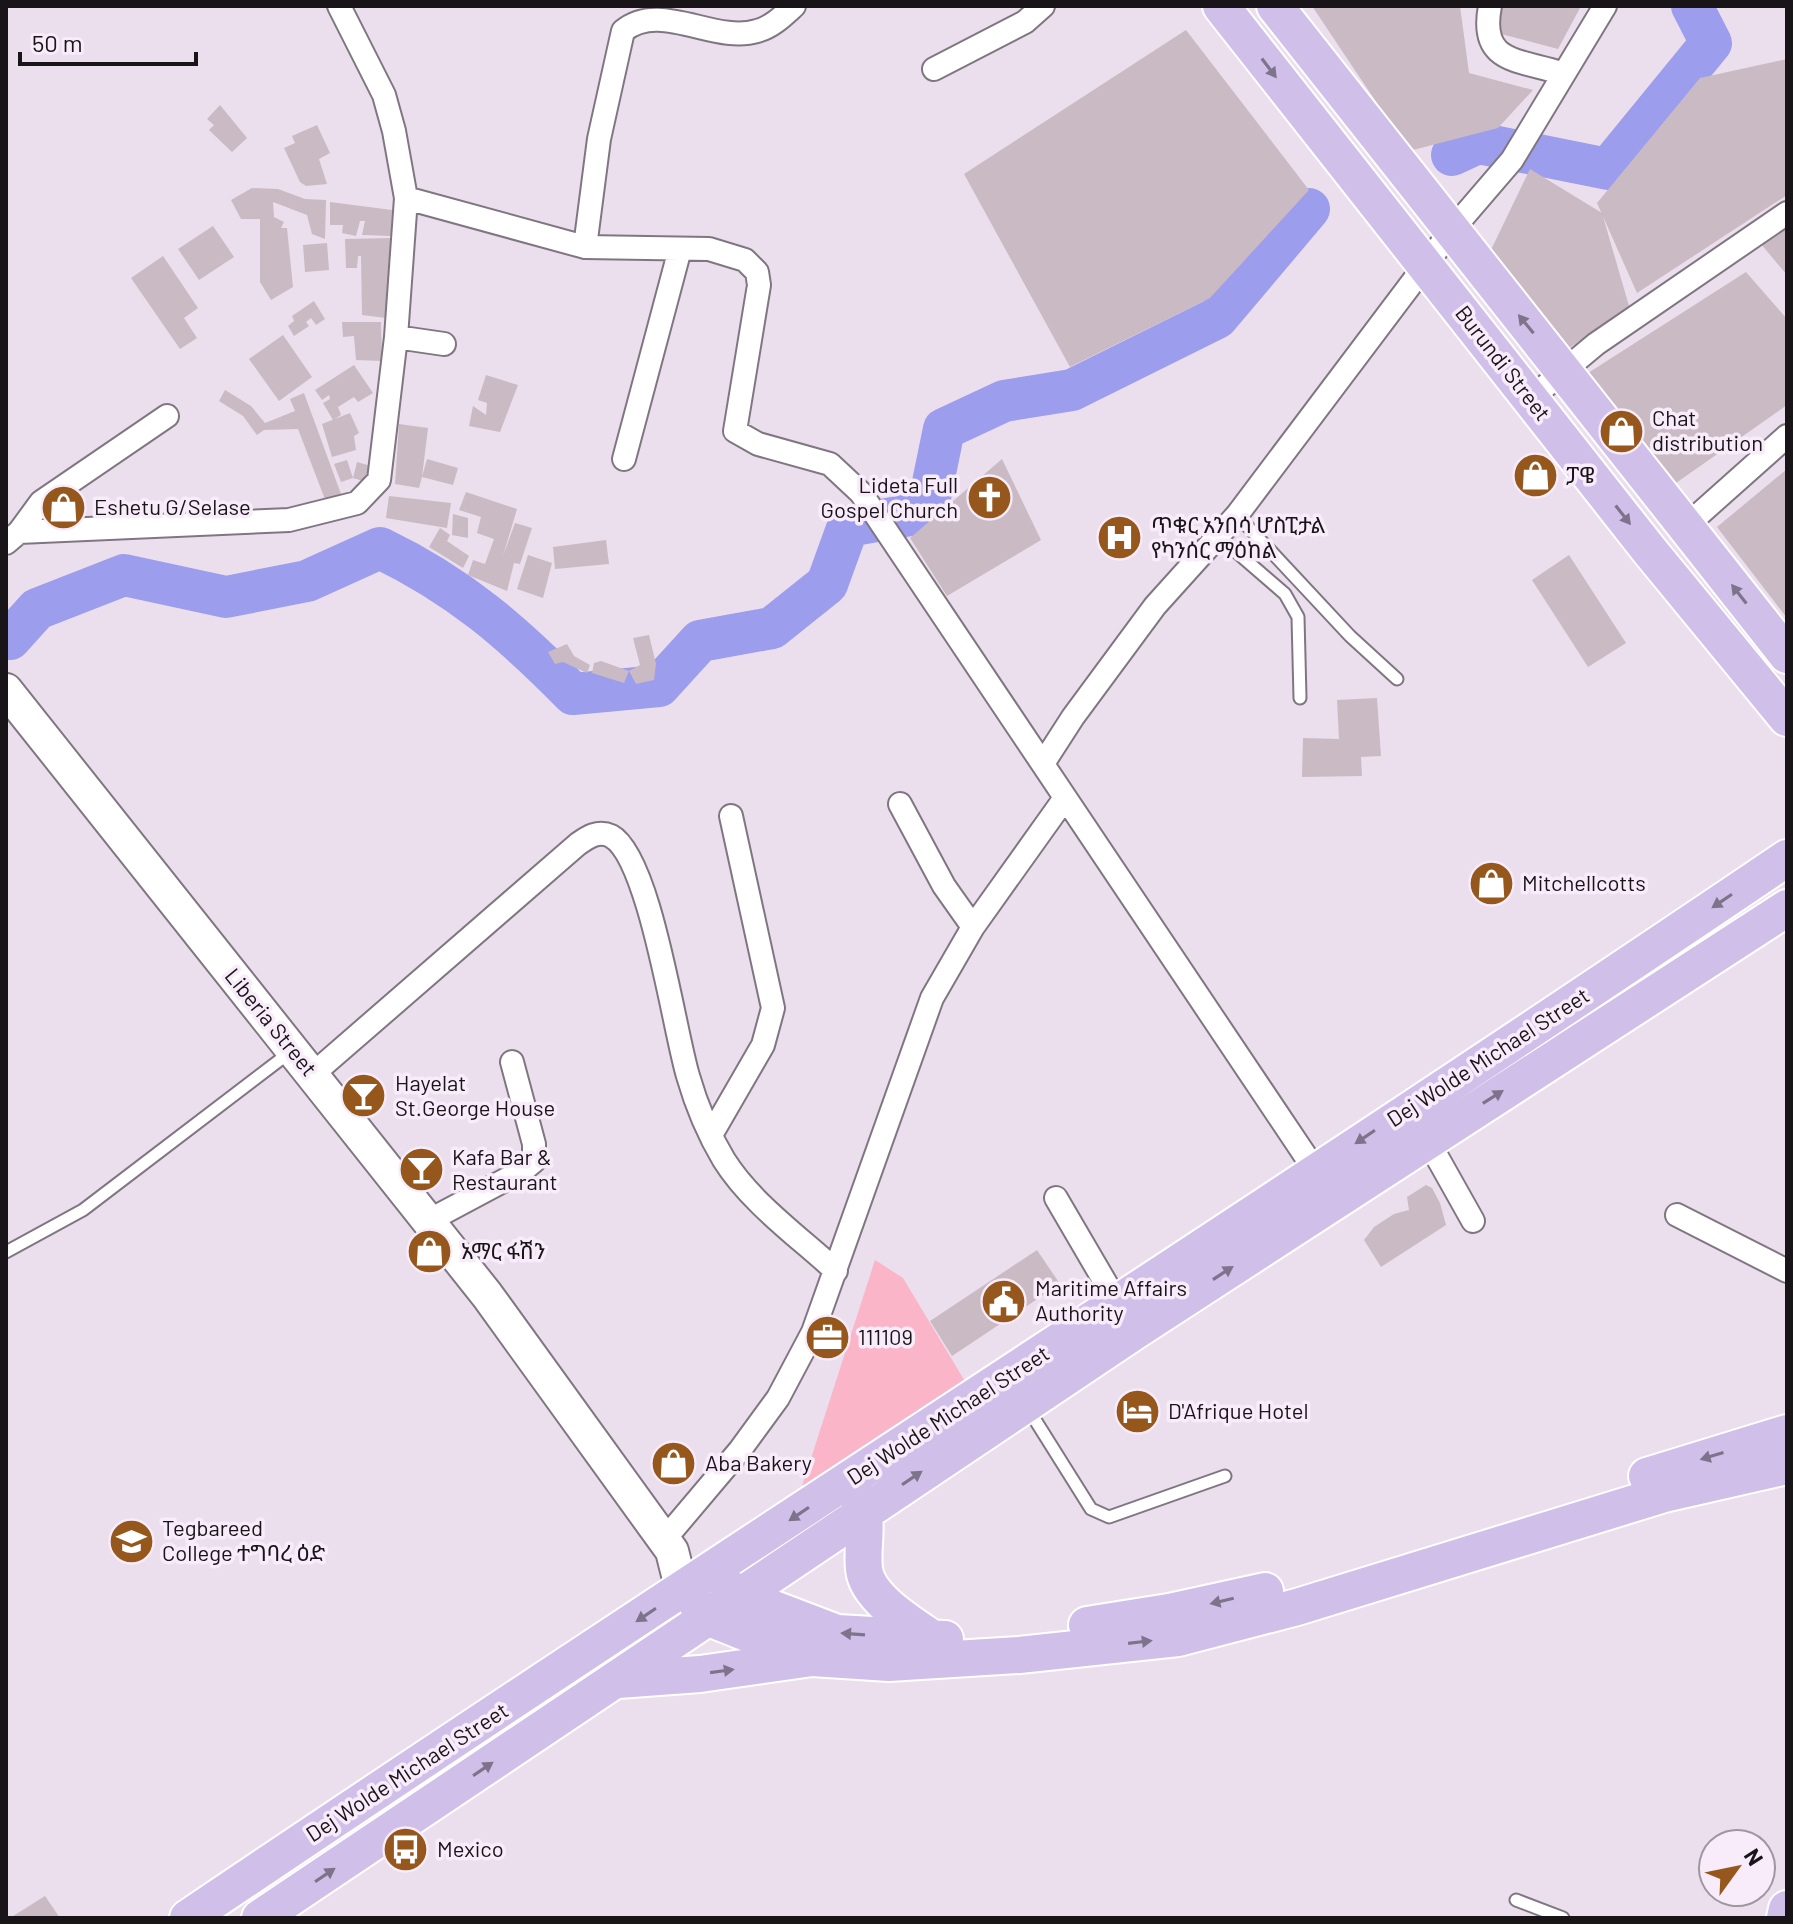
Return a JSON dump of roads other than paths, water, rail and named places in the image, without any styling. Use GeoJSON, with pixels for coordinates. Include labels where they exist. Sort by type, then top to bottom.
{"type":"FeatureCollection","features":[{"type":"Feature","properties":{"kind":"main road","name":"Burundi Street"},"geometry":{"type":"LineString","coordinates":[[1275,6],[1787,655]]}},
{"type":"Feature","properties":{"kind":"main road","name":"Burundi Street"},"geometry":{"type":"LineString","coordinates":[[1224,7],[1530,399],[1787,718]]}},
{"type":"Feature","properties":{"kind":"main road","name":"Dej Wolde Michael Street"},"geometry":{"type":"LineString","coordinates":[[260,1918],[709,1618],[740,1596],[856,1495],[1325,1185],[1787,858]]}},
{"type":"Feature","properties":{"kind":"main road","name":"Dej Wolde Michael Street"},"geometry":{"type":"LineString","coordinates":[[1325,1185],[1427,1139],[1786,909]]}},
{"type":"Feature","properties":{"kind":"main road","name":"Dej Wolde Michael Street"},"geometry":{"type":"LineString","coordinates":[[188,1918],[361,1799],[697,1582],[1025,1403],[1126,1317]]}},
{"type":"Feature","properties":{"kind":"main road"},"geometry":{"type":"LineString","coordinates":[[616,1680],[700,1674],[812,1658],[889,1663],[1178,1638],[1292,1596],[1787,1433]]}},
{"type":"Feature","properties":{"kind":"main road"},"geometry":{"type":"LineString","coordinates":[[697,1582],[837,1633],[934,1640],[1127,1619],[1292,1596],[1664,1494],[1781,1472]]}},
{"type":"Feature","properties":{"kind":"main road"},"geometry":{"type":"LineString","coordinates":[[856,1495],[864,1573],[889,1610],[934,1640]]}},
{"type":"Feature","properties":{"kind":"main road"},"geometry":{"type":"LineString","coordinates":[[697,1582],[709,1618],[812,1658]]}},
{"type":"Feature","properties":{"kind":"main road"},"geometry":{"type":"LineString","coordinates":[[361,1799],[385,1834]]}},
{"type":"Feature","properties":{"kind":"main road"},"geometry":{"type":"LineString","coordinates":[[1785,1918],[1787,1909]]}},
{"type":"Feature","properties":{"kind":"street"},"geometry":{"type":"LineString","coordinates":[[13,537],[243,524],[321,515],[357,503],[379,480],[396,337],[406,198],[384,95],[339,6]]}},
{"type":"Feature","properties":{"kind":"street"},"geometry":{"type":"LineString","coordinates":[[585,247],[599,139],[623,31],[633,23],[648,19],[727,33],[756,32],[771,25],[794,6]]}},
{"type":"Feature","properties":{"kind":"street"},"geometry":{"type":"LineString","coordinates":[[934,69],[1025,22],[1043,6]]}},
{"type":"Feature","properties":{"kind":"street"},"geometry":{"type":"LineString","coordinates":[[1490,6],[1486,30],[1490,45],[1502,55],[1561,73]]}},
{"type":"Feature","properties":{"kind":"street"},"geometry":{"type":"LineString","coordinates":[[1044,762],[1073,717],[1155,606],[1237,515],[1451,231],[1512,160],[1561,73],[1605,6]]}},
{"type":"Feature","properties":{"kind":"street"},"geometry":{"type":"LineString","coordinates":[[406,198],[585,247],[709,249],[745,260],[757,272],[759,285],[735,431],[758,444],[830,464],[861,493],[1325,1185]]}},
{"type":"Feature","properties":{"kind":"street"},"geometry":{"type":"LineString","coordinates":[[1530,399],[1596,344],[1787,213]]}},
{"type":"Feature","properties":{"kind":"street"},"geometry":{"type":"LineString","coordinates":[[624,459],[680,249]]}},
{"type":"Feature","properties":{"kind":"street"},"geometry":{"type":"LineString","coordinates":[[396,337],[444,344]]}},
{"type":"Feature","properties":{"kind":"street"},"geometry":{"type":"LineString","coordinates":[[13,537],[41,502],[167,416]]}},
{"type":"Feature","properties":{"kind":"street"},"geometry":{"type":"LineString","coordinates":[[1686,526],[1787,436]]}},
{"type":"Feature","properties":{"kind":"street","name":"Liberia Street"},"geometry":{"type":"LineString","coordinates":[[6,690],[487,1295],[697,1582]]}},
{"type":"Feature","properties":{"kind":"street"},"geometry":{"type":"LineString","coordinates":[[668,1546],[778,1398],[813,1332],[908,1058],[932,998],[973,927],[1065,798]]}},
{"type":"Feature","properties":{"kind":"street"},"geometry":{"type":"LineString","coordinates":[[900,804],[944,886],[973,927]]}},
{"type":"Feature","properties":{"kind":"street"},"geometry":{"type":"LineString","coordinates":[[711,1135],[763,1045],[773,1008],[731,816]]}},
{"type":"Feature","properties":{"kind":"street"},"geometry":{"type":"LineString","coordinates":[[303,1062],[578,844],[592,835],[602,834],[621,845],[651,908],[688,1077],[724,1161],[836,1271]]}},
{"type":"Feature","properties":{"kind":"street"},"geometry":{"type":"LineString","coordinates":[[428,1221],[522,1171],[534,1161],[534,1144],[512,1062]]}},
{"type":"Feature","properties":{"kind":"street"},"geometry":{"type":"LineString","coordinates":[[1427,1139],[1473,1221]]}},
{"type":"Feature","properties":{"kind":"street"},"geometry":{"type":"LineString","coordinates":[[1056,1198],[1126,1317]]}},
{"type":"Feature","properties":{"kind":"street"},"geometry":{"type":"LineString","coordinates":[[1677,1215],[1787,1271]]}},
{"type":"Feature","properties":{"kind":"lane"},"geometry":{"type":"LineString","coordinates":[[1237,515],[1350,636],[1397,679]]}},
{"type":"Feature","properties":{"kind":"lane"},"geometry":{"type":"LineString","coordinates":[[1218,536],[1285,594],[1298,617],[1300,698]]}},
{"type":"Feature","properties":{"kind":"lane"},"geometry":{"type":"LineString","coordinates":[[6,1252],[83,1210],[303,1062]]}},
{"type":"Feature","properties":{"kind":"lane"},"geometry":{"type":"LineString","coordinates":[[1025,1403],[1091,1509],[1101,1516],[1109,1517],[1225,1476]]}},
{"type":"Feature","properties":{"kind":"lane"},"geometry":{"type":"LineString","coordinates":[[1516,1900],[1563,1918]]}},
{"type":"Feature","properties":{"kind":"waterway"},"geometry":{"type":"LineString","coordinates":[[1452,155],[1478,143],[1608,169],[1711,43],[1692,6]]}},
{"type":"Feature","properties":{"kind":"waterway"},"geometry":{"type":"LineString","coordinates":[[10,639],[37,609],[124,575],[226,597],[307,581],[380,548],[435,578],[483,612],[573,694],[659,686],[700,641],[772,628],[827,584],[848,526],[927,512],[944,429],[1004,401],[1072,390],[1217,318],[1309,209]]}},
{"type":"Feature","properties":{"kind":"place","name":"Chat distribution"},"geometry":{"type":"Point","coordinates":[1621,431]}},
{"type":"Feature","properties":{"kind":"place","name":"ፓዌ"},"geometry":{"type":"Point","coordinates":[1535,475]}},
{"type":"Feature","properties":{"kind":"place","name":"Lideta Full Gospel Church"},"geometry":{"type":"Point","coordinates":[989,498]}},
{"type":"Feature","properties":{"kind":"place","name":"Eshetu G/Selase"},"geometry":{"type":"Point","coordinates":[63,507]}},
{"type":"Feature","properties":{"kind":"place","name":"ጥቁር አንበሳ ሆስፒታል የካንሰር ማዕከል"},"geometry":{"type":"Point","coordinates":[1120,538]}},
{"type":"Feature","properties":{"kind":"place","name":"Mitchellcotts"},"geometry":{"type":"Point","coordinates":[1491,883]}},
{"type":"Feature","properties":{"kind":"place","name":"Hayelat St.George House"},"geometry":{"type":"Point","coordinates":[364,1096]}},
{"type":"Feature","properties":{"kind":"place","name":"Kafa Bar & Restaurant"},"geometry":{"type":"Point","coordinates":[421,1170]}},
{"type":"Feature","properties":{"kind":"place","name":"አማር ፋሽን"},"geometry":{"type":"Point","coordinates":[430,1251]}},
{"type":"Feature","properties":{"kind":"place","name":"Maritime Affairs Authority"},"geometry":{"type":"Point","coordinates":[1004,1301]}},
{"type":"Feature","properties":{"kind":"place","name":"111109"},"geometry":{"type":"Point","coordinates":[827,1337]}},
{"type":"Feature","properties":{"kind":"place","name":"D'Afrique Hotel"},"geometry":{"type":"Point","coordinates":[1137,1411]}},
{"type":"Feature","properties":{"kind":"place","name":"Aba Bakery"},"geometry":{"type":"Point","coordinates":[674,1463]}},
{"type":"Feature","properties":{"kind":"place","name":"Tegbareed College ተግባረ ዕድ"},"geometry":{"type":"Point","coordinates":[131,1541]}},
{"type":"Feature","properties":{"kind":"place","name":"Mexico"},"geometry":{"type":"Point","coordinates":[406,1849]}}]}
